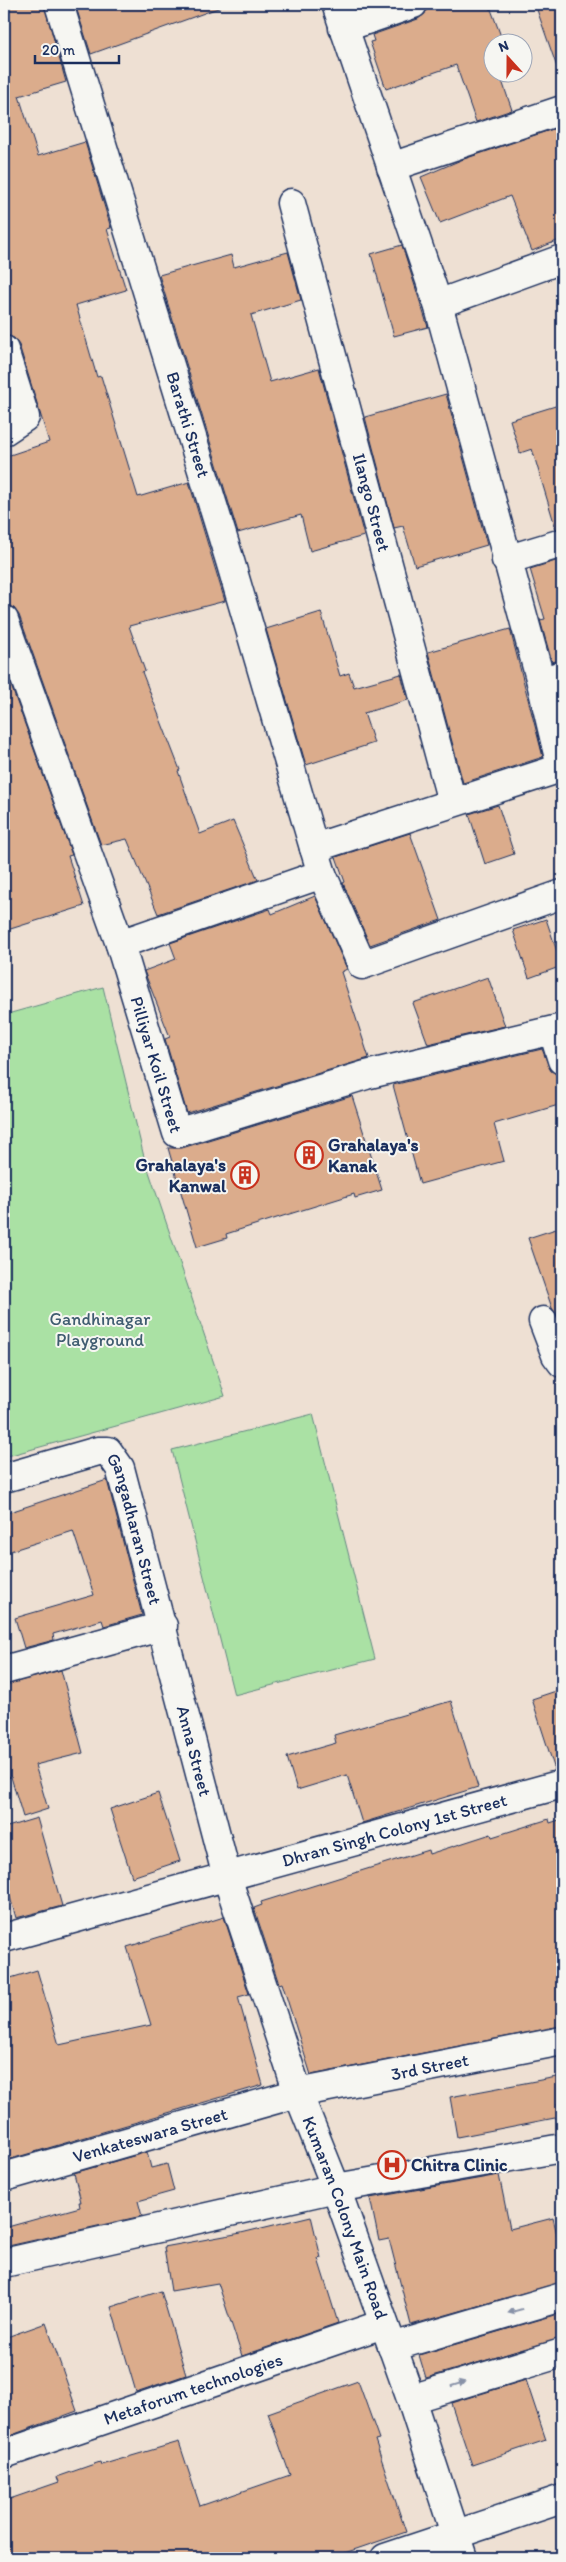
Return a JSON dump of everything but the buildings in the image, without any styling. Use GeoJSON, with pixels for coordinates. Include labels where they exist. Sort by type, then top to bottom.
{"type":"FeatureCollection","features":[{"type":"Feature","properties":{"kind":"street","name":"Barathi Street"},"geometry":{"type":"LineString","coordinates":[[58,4],[227,551],[322,874],[362,965],[562,894]]}},
{"type":"Feature","properties":{"kind":"street"},"geometry":{"type":"LineString","coordinates":[[314,848],[452,802],[562,769],[552,679],[506,560],[438,304],[340,16],[413,4]]}},
{"type":"Feature","properties":{"kind":"street"},"geometry":{"type":"LineString","coordinates":[[391,167],[562,110]]}},
{"type":"Feature","properties":{"kind":"street","name":"Ilango Street"},"geometry":{"type":"LineString","coordinates":[[291,203],[452,802]]}},
{"type":"Feature","properties":{"kind":"street"},"geometry":{"type":"LineString","coordinates":[[438,304],[562,259]]}},
{"type":"Feature","properties":{"kind":"street"},"geometry":{"type":"LineString","coordinates":[[4,350],[26,417],[4,431]]}},
{"type":"Feature","properties":{"kind":"street"},"geometry":{"type":"LineString","coordinates":[[506,560],[562,543]]}},
{"type":"Feature","properties":{"kind":"street","name":"Pilliyar Koil Street"},"geometry":{"type":"LineString","coordinates":[[4,620],[120,944],[177,1133],[366,1075],[558,1029]]}},
{"type":"Feature","properties":{"kind":"street"},"geometry":{"type":"LineString","coordinates":[[120,944],[322,874]]}},
{"type":"Feature","properties":{"kind":"street"},"geometry":{"type":"LineString","coordinates":[[558,1029],[562,1060]]}},
{"type":"Feature","properties":{"kind":"street"},"geometry":{"type":"LineString","coordinates":[[543,1321],[556,1355],[562,1363]]}},
{"type":"Feature","properties":{"kind":"street","name":"Gangadharan Street"},"geometry":{"type":"LineString","coordinates":[[4,1478],[98,1451],[108,1451],[120,1468],[162,1626]]}},
{"type":"Feature","properties":{"kind":"street"},"geometry":{"type":"LineString","coordinates":[[4,1670],[162,1626]]}},
{"type":"Feature","properties":{"kind":"street","name":"Anna Street"},"geometry":{"type":"LineString","coordinates":[[162,1626],[227,1877]]}},
{"type":"Feature","properties":{"kind":"street","name":"Dhran Singh Colony 1st Street"},"geometry":{"type":"LineString","coordinates":[[4,1938],[562,1784]]}},
{"type":"Feature","properties":{"kind":"street","name":"Kumaran Colony Main Road"},"geometry":{"type":"LineString","coordinates":[[227,1877],[298,2093],[336,2188],[411,2398],[460,2546]]}},
{"type":"Feature","properties":{"kind":"street","name":"3rd Street"},"geometry":{"type":"LineString","coordinates":[[298,2093],[562,2041]]}},
{"type":"Feature","properties":{"kind":"street","name":"Venkateswara Street"},"geometry":{"type":"LineString","coordinates":[[4,2177],[298,2093]]}},
{"type":"Feature","properties":{"kind":"street"},"geometry":{"type":"LineString","coordinates":[[4,2263],[336,2188],[562,2148]]}},
{"type":"Feature","properties":{"kind":"street","name":"Metaforum technologies"},"geometry":{"type":"LineString","coordinates":[[4,2454],[388,2336],[562,2298]]}},
{"type":"Feature","properties":{"kind":"street"},"geometry":{"type":"LineString","coordinates":[[411,2398],[562,2352]]}},
{"type":"Feature","properties":{"kind":"street"},"geometry":{"type":"LineString","coordinates":[[385,2558],[460,2546],[562,2499]]}},
{"type":"Feature","properties":{"kind":"green space","name":"Gandhinagar Playground"},"geometry":{"type":"Polygon","coordinates":[[[103,987],[144,1157],[225,1396],[4,1457],[4,1015],[103,987]]]}},
{"type":"Feature","properties":{"kind":"green space"},"geometry":{"type":"Polygon","coordinates":[[[313,1414],[375,1659],[234,1695],[172,1450],[313,1414]]]}},
{"type":"Feature","properties":{"kind":"place","name":"Grahalaya's Kanak"},"geometry":{"type":"Point","coordinates":[309,1155]}},
{"type":"Feature","properties":{"kind":"place","name":"Grahalaya's Kanwal"},"geometry":{"type":"Point","coordinates":[245,1175]}},
{"type":"Feature","properties":{"kind":"place","name":"Chitra Clinic"},"geometry":{"type":"Point","coordinates":[392,2165]}}]}
